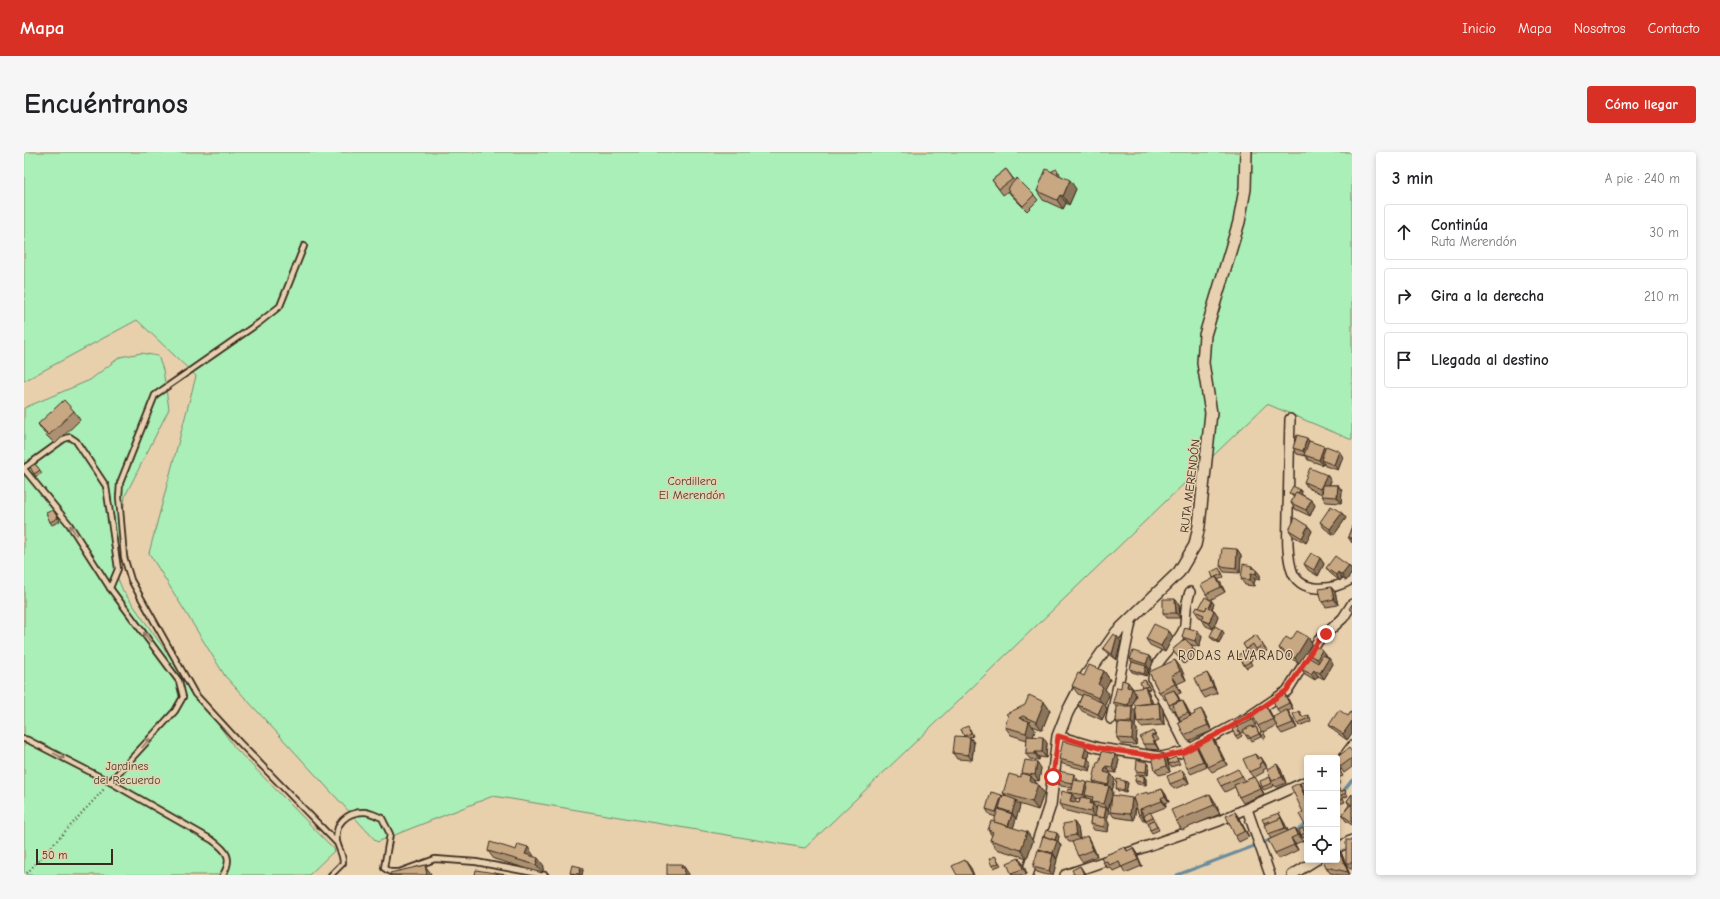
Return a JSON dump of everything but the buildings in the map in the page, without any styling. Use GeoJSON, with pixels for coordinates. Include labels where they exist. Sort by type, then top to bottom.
{"type":"FeatureCollection","features":[{"type":"Feature","properties":{"kind":"street","name":"RUTA MERENDÓN"},"geometry":{"type":"LineString","coordinates":[[1027,875],[1050,805],[1058,736],[1086,676],[1117,632],[1179,572],[1195,545],[1199,526],[1211,413],[1203,363],[1205,335],[1239,222],[1246,189],[1246,152]]}},
{"type":"Feature","properties":{"kind":"street"},"geometry":{"type":"LineString","coordinates":[[1290,419],[1288,541],[1291,569],[1297,580],[1316,589],[1333,588],[1352,578]]}},
{"type":"Feature","properties":{"kind":"street"},"geometry":{"type":"LineString","coordinates":[[1188,749],[1153,679],[1153,671],[1157,664],[1177,642],[1185,628],[1186,610],[1190,592]]}},
{"type":"Feature","properties":{"kind":"street"},"geometry":{"type":"LineString","coordinates":[[1058,736],[1099,748],[1161,757],[1188,749],[1247,718],[1287,690],[1318,641],[1343,618],[1352,604]]}},
{"type":"Feature","properties":{"kind":"street"},"geometry":{"type":"LineString","coordinates":[[1111,720],[1132,617]]}},
{"type":"Feature","properties":{"kind":"street"},"geometry":{"type":"LineString","coordinates":[[1340,762],[1352,746]]}},
{"type":"Feature","properties":{"kind":"street"},"geometry":{"type":"LineString","coordinates":[[1065,875],[1187,833],[1246,809],[1304,782]]}},
{"type":"Feature","properties":{"kind":"street"},"geometry":{"type":"LineString","coordinates":[[1246,809],[1270,875]]}},
{"type":"Feature","properties":{"kind":"street"},"geometry":{"type":"LineString","coordinates":[[1345,844],[1352,835]]}},
{"type":"Feature","properties":{"kind":"street"},"geometry":{"type":"LineString","coordinates":[[1292,875],[1311,863]]}},
{"type":"Feature","properties":{"kind":"lane"},"geometry":{"type":"LineString","coordinates":[[304,246],[280,306],[260,322],[155,394],[120,483],[119,497],[124,557],[131,580],[195,694],[239,742],[337,843],[343,855],[343,863],[331,875]]}},
{"type":"Feature","properties":{"kind":"lane"},"geometry":{"type":"LineString","coordinates":[[110,588],[118,569],[106,486],[76,441],[70,437],[64,438],[24,469],[69,524],[110,588],[179,681],[183,697],[175,711],[110,782]]}},
{"type":"Feature","properties":{"kind":"lane"},"geometry":{"type":"LineString","coordinates":[[24,739],[110,782],[222,847],[228,856],[228,866],[223,875]]}},
{"type":"Feature","properties":{"kind":"lane"},"geometry":{"type":"LineString","coordinates":[[337,843],[336,828],[344,818],[365,812],[382,818],[390,834],[384,868],[390,872],[399,872],[436,859],[476,862],[545,875]]}},
{"type":"Feature","properties":{"kind":"path"},"geometry":{"type":"LineString","coordinates":[[27,874],[110,782]]}},
{"type":"Feature","properties":{"kind":"green space","name":"Cordillera El Merendón"},"geometry":{"type":"Polygon","coordinates":[[[24,152],[1352,152],[1352,440],[1267,404],[805,848],[493,796],[377,842],[225,676],[149,553],[196,376],[137,320],[24,381],[24,152]]]}},
{"type":"Feature","properties":{"kind":"green space","name":"Jardines del Recuerdo"},"geometry":{"type":"Polygon","coordinates":[[[141,353],[158,356],[163,370],[169,409],[125,496],[116,574],[123,591],[235,748],[335,850],[309,875],[24,875],[24,408],[90,380],[120,357],[141,353]]]}},
{"type":"Feature","properties":{"kind":"waterway"},"geometry":{"type":"LineString","coordinates":[[1340,795],[1352,780]]}},
{"type":"Feature","properties":{"kind":"waterway"},"geometry":{"type":"LineString","coordinates":[[1295,831],[1304,826]]}},
{"type":"Feature","properties":{"kind":"waterway"},"geometry":{"type":"LineString","coordinates":[[1177,875],[1273,839]]}},
{"type":"Feature","properties":{"kind":"district","name":"RODAS ALVARADO"},"geometry":{"type":"Point","coordinates":[1236,655]}},
{"type":"Feature","properties":{"kind":"route"},"geometry":{"type":"LineString","coordinates":[[1053,777],[1058,736],[1099,748],[1161,757],[1184,752],[1247,718],[1287,690],[1302,670],[1318,641],[1326,634]]}}]}
